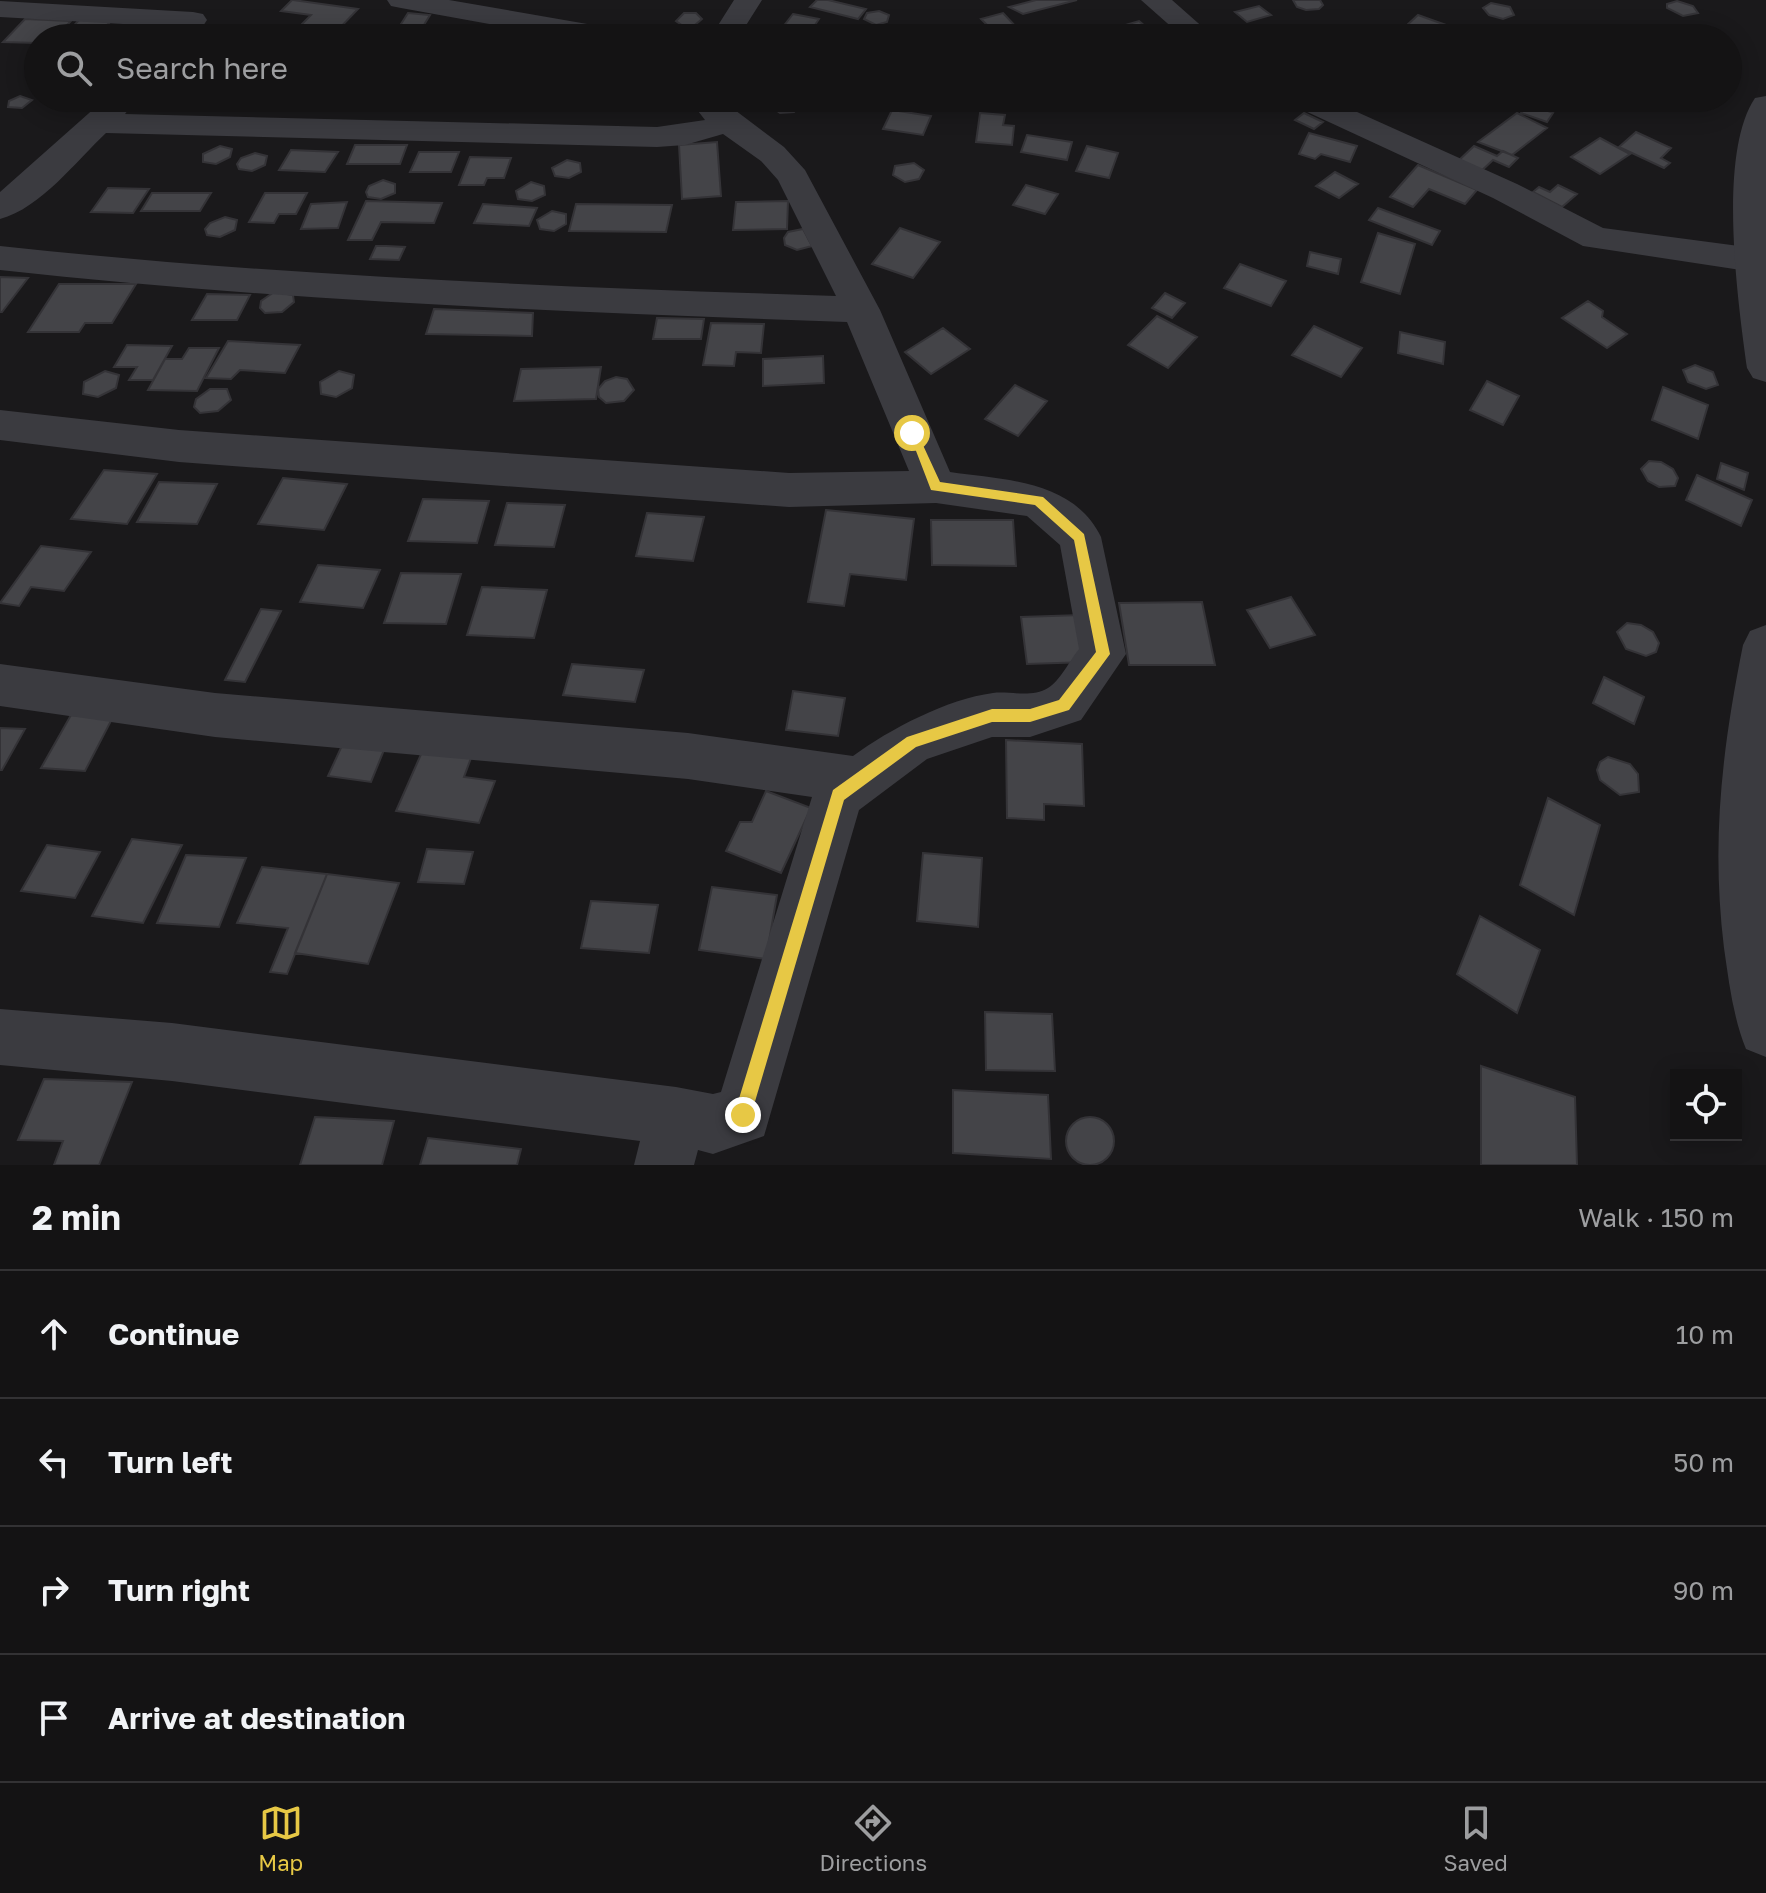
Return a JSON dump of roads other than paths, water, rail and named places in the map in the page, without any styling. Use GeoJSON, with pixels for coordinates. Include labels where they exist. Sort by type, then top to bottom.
{"type":"FeatureCollection","features":[{"type":"Feature","properties":{"kind":"street"},"geometry":{"type":"LineString","coordinates":[[401,0],[537,24]]}},
{"type":"Feature","properties":{"kind":"street"},"geometry":{"type":"LineString","coordinates":[[733,24],[748,0]]}},
{"type":"Feature","properties":{"kind":"street"},"geometry":{"type":"LineString","coordinates":[[1155,0],[1184,24]]}},
{"type":"Feature","properties":{"kind":"street"},"geometry":{"type":"LineString","coordinates":[[0,9],[194,19]]}},
{"type":"Feature","properties":{"kind":"street"},"geometry":{"type":"LineString","coordinates":[[1766,108],[1751,167],[1748,212],[1766,368]]}},
{"type":"Feature","properties":{"kind":"street"},"geometry":{"type":"LineString","coordinates":[[0,208],[33,184],[109,112]]}},
{"type":"Feature","properties":{"kind":"street"},"geometry":{"type":"LineString","coordinates":[[97,123],[657,137],[685,135],[714,112]]}},
{"type":"Feature","properties":{"kind":"street"},"geometry":{"type":"LineString","coordinates":[[716,112],[748,133],[792,175],[862,310],[936,487]]}},
{"type":"Feature","properties":{"kind":"street"},"geometry":{"type":"LineString","coordinates":[[1332,112],[1505,191],[1595,238],[1754,260]]}},
{"type":"Feature","properties":{"kind":"street"},"geometry":{"type":"LineString","coordinates":[[0,168],[49,166]]}},
{"type":"Feature","properties":{"kind":"street"},"geometry":{"type":"LineString","coordinates":[[0,258],[175,277],[545,299],[862,310]]}},
{"type":"Feature","properties":{"kind":"street"},"geometry":{"type":"LineString","coordinates":[[0,425],[179,446],[789,490],[936,487],[1038,501],[1080,537],[1103,654],[1064,705],[1030,715],[992,715],[912,742],[838,795],[743,1115],[670,1140],[172,1052],[0,1037]]}},
{"type":"Feature","properties":{"kind":"street"},"geometry":{"type":"LineString","coordinates":[[1766,645],[1762,698],[1746,761],[1744,837],[1749,912],[1766,1029]]}},
{"type":"Feature","properties":{"kind":"street"},"geometry":{"type":"LineString","coordinates":[[0,685],[215,715],[688,756],[859,780]]}}]}
